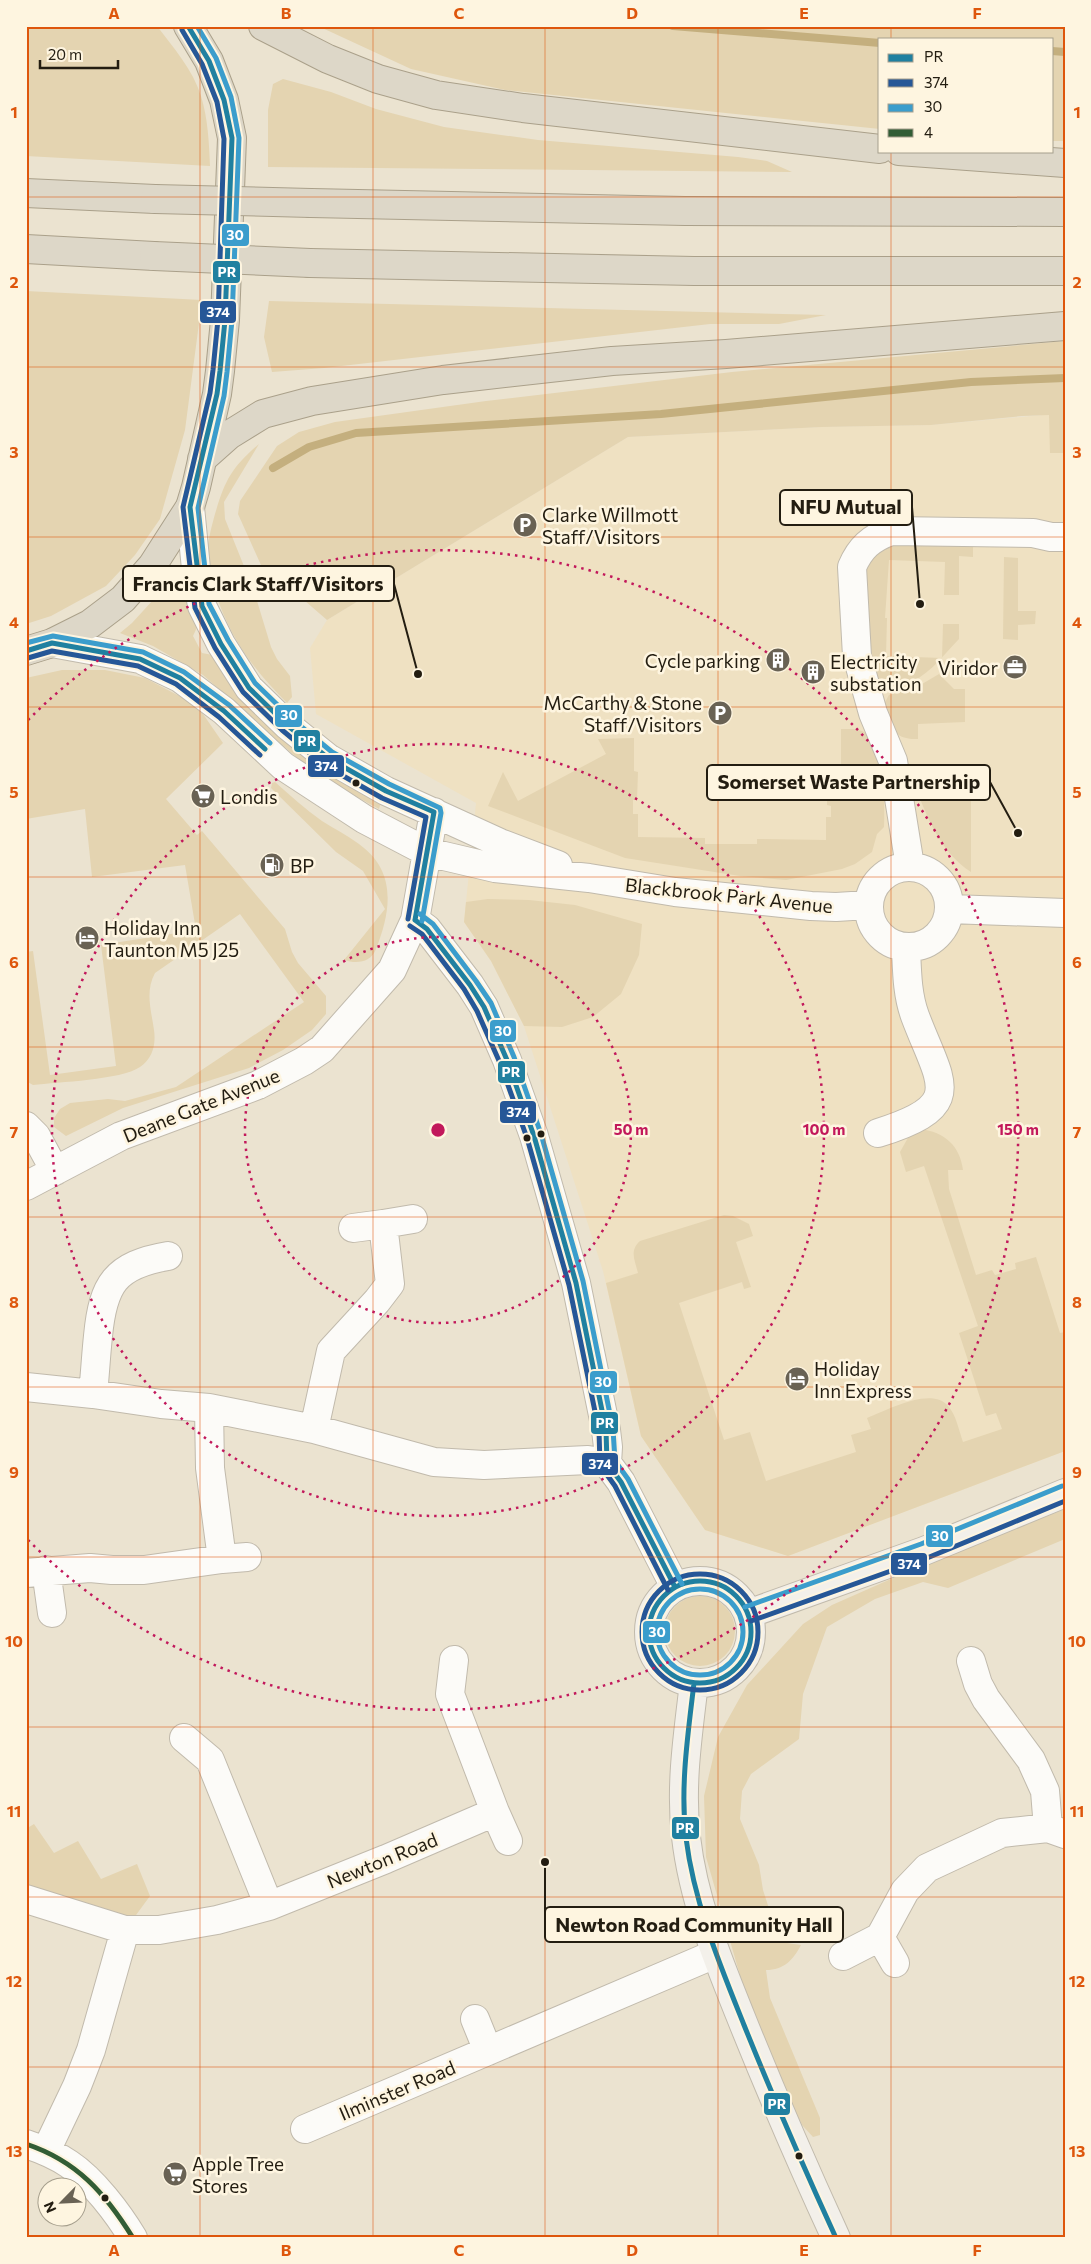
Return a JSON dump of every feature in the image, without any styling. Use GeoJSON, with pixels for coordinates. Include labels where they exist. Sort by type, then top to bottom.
{"type":"FeatureCollection","features":[{"type":"Feature","properties":{"kind":"highway"},"geometry":{"type":"LineString","coordinates":[[39,647],[90,624],[124,599],[152,566],[190,507],[202,459],[217,394],[225,320],[232,138],[224,100],[209,61],[188,26]]}},
{"type":"Feature","properties":{"kind":"highway"},"geometry":{"type":"LineString","coordinates":[[263,26],[336,62],[378,79],[436,95],[523,108],[878,149]]}},
{"type":"Feature","properties":{"kind":"highway"},"geometry":{"type":"LineString","coordinates":[[913,152],[1065,163]]}},
{"type":"Feature","properties":{"kind":"highway"},"geometry":{"type":"LineString","coordinates":[[26,193],[311,204],[685,211],[1065,212]]}},
{"type":"Feature","properties":{"kind":"highway"},"geometry":{"type":"LineString","coordinates":[[26,249],[310,263],[704,271],[1065,271]]}},
{"type":"Feature","properties":{"kind":"highway"},"geometry":{"type":"LineString","coordinates":[[202,459],[229,435],[263,414],[312,401],[442,380],[612,361],[736,353],[1065,326]]}},
{"type":"Feature","properties":{"kind":"street","name":"Blackbrook Park Avenue"},"geometry":{"type":"LineString","coordinates":[[190,507],[196,569],[202,606],[221,644],[249,688],[287,725],[328,758],[386,791],[500,843],[589,878]]}},
{"type":"Feature","properties":{"kind":"street"},"geometry":{"type":"LineString","coordinates":[[910,866],[893,761],[873,713],[857,656],[852,567],[857,556],[877,536],[891,531],[1033,533],[1051,537],[1065,537]]}},
{"type":"Feature","properties":{"kind":"street","name":"Blackbrook Park Avenue"},"geometry":{"type":"LineString","coordinates":[[39,647],[140,659],[180,678],[224,711],[283,766],[364,819],[427,852],[494,868],[589,878],[675,892],[811,906],[868,905]]}},
{"type":"Feature","properties":{"kind":"street","name":"Deane Gate Avenue"},"geometry":{"type":"LineString","coordinates":[[26,1186],[121,1136],[258,1086],[304,1061],[322,1048],[392,970],[415,920],[434,812]]}},
{"type":"Feature","properties":{"kind":"street"},"geometry":{"type":"LineString","coordinates":[[910,866],[934,875],[942,884],[948,896],[949,909],[946,924],[936,938],[922,946],[906,948],[893,945],[882,938],[874,929],[868,905],[872,890],[881,877],[894,869],[910,866]]}},
{"type":"Feature","properties":{"kind":"street"},"geometry":{"type":"LineString","coordinates":[[949,909],[1065,913]]}},
{"type":"Feature","properties":{"kind":"street"},"geometry":{"type":"LineString","coordinates":[[415,920],[431,934],[470,985],[484,1007],[507,1060],[534,1136],[576,1283],[606,1430],[608,1447],[606,1463]]}},
{"type":"Feature","properties":{"kind":"street"},"geometry":{"type":"LineString","coordinates":[[878,1133],[908,1123],[923,1115],[933,1105],[940,1091],[939,1073],[909,997],[906,948]]}},
{"type":"Feature","properties":{"kind":"street"},"geometry":{"type":"LineString","coordinates":[[26,1126],[36,1136],[55,1171]]}},
{"type":"Feature","properties":{"kind":"street"},"geometry":{"type":"LineString","coordinates":[[353,1228],[413,1219]]}},
{"type":"Feature","properties":{"kind":"street"},"geometry":{"type":"LineString","coordinates":[[314,1429],[331,1351],[390,1284],[383,1224]]}},
{"type":"Feature","properties":{"kind":"street"},"geometry":{"type":"LineString","coordinates":[[93,1394],[100,1313],[105,1294],[114,1280],[131,1266],[150,1259],[168,1256]]}},
{"type":"Feature","properties":{"kind":"street"},"geometry":{"type":"LineString","coordinates":[[26,1387],[209,1408],[314,1429],[434,1462],[484,1465],[588,1460],[606,1463],[621,1482],[674,1587]]}},
{"type":"Feature","properties":{"kind":"street"},"geometry":{"type":"LineString","coordinates":[[52,1613],[36,1571],[90,1568],[144,1570],[234,1558],[210,1468],[209,1408]]}},
{"type":"Feature","properties":{"kind":"street"},"geometry":{"type":"LineString","coordinates":[[748,1614],[924,1551],[1065,1493]]}},
{"type":"Feature","properties":{"kind":"street"},"geometry":{"type":"LineString","coordinates":[[696,1580],[712,1582],[728,1589],[741,1601],[748,1614],[751,1636],[747,1653],[739,1665],[726,1676],[711,1682],[694,1682],[681,1679],[669,1673],[658,1661],[651,1646],[649,1631],[652,1613],[662,1598],[674,1587],[696,1580]]}},
{"type":"Feature","properties":{"kind":"street"},"geometry":{"type":"LineString","coordinates":[[454,1660],[450,1694],[508,1841]]}},
{"type":"Feature","properties":{"kind":"street"},"geometry":{"type":"LineString","coordinates":[[842,1956],[880,1937],[905,1891],[927,1868],[1002,1833],[1056,1831],[1045,1791],[1031,1760],[969,1678]]}},
{"type":"Feature","properties":{"kind":"street"},"geometry":{"type":"LineString","coordinates":[[694,1682],[684,1759],[684,1806],[686,1838],[700,1901],[715,1954],[764,2075],[836,2238]]}},
{"type":"Feature","properties":{"kind":"street"},"geometry":{"type":"LineString","coordinates":[[184,1738],[210,1760],[269,1906]]}},
{"type":"Feature","properties":{"kind":"street","name":"Newton Road"},"geometry":{"type":"LineString","coordinates":[[26,1899],[125,1930],[159,1930],[198,1924],[269,1906],[386,1859],[495,1812]]}},
{"type":"Feature","properties":{"kind":"street"},"geometry":{"type":"LineString","coordinates":[[125,1930],[91,2050],[78,2086],[36,2147],[70,2164],[87,2180],[121,2219],[133,2238]]}},
{"type":"Feature","properties":{"kind":"street"},"geometry":{"type":"LineString","coordinates":[[880,1937],[895,1963]]}},
{"type":"Feature","properties":{"kind":"street","name":"Ilminster Road"},"geometry":{"type":"LineString","coordinates":[[305,2129],[715,1954]]}},
{"type":"Feature","properties":{"kind":"street"},"geometry":{"type":"LineString","coordinates":[[475,2019],[488,2051]]}},
{"type":"Feature","properties":{"kind":"shaded area"},"geometry":{"type":"Polygon","coordinates":[[[26,26],[157,26],[182,59],[193,77],[201,96],[207,122],[210,166],[26,156],[26,26]]]}},
{"type":"Feature","properties":{"kind":"shaded area"},"geometry":{"type":"Polygon","coordinates":[[[318,26],[1065,26],[1065,141],[1054,141],[1054,38],[878,38],[878,129],[505,90],[411,69],[318,26]]]}},
{"type":"Feature","properties":{"kind":"shaded area"},"geometry":{"type":"Polygon","coordinates":[[[283,79],[331,92],[376,109],[444,127],[538,140],[738,157],[767,161],[792,172],[268,167],[268,110],[273,84],[283,79]]]}},
{"type":"Feature","properties":{"kind":"shaded area"},"geometry":{"type":"Polygon","coordinates":[[[26,291],[202,300],[185,430],[160,519],[135,555],[106,586],[51,616],[26,624],[26,291]]]}},
{"type":"Feature","properties":{"kind":"shaded area"},"geometry":{"type":"Polygon","coordinates":[[[269,301],[826,315],[779,324],[710,324],[324,368],[272,372],[264,337],[269,301]]]}},
{"type":"Feature","properties":{"kind":"shaded area"},"geometry":{"type":"Polygon","coordinates":[[[1065,341],[1065,453],[1050,453],[1049,415],[931,425],[822,427],[628,437],[327,620],[297,594],[274,594],[238,514],[240,501],[277,446],[299,432],[335,422],[486,401],[732,372],[1065,341]]]}},
{"type":"Feature","properties":{"kind":"shaded area"},"geometry":{"type":"Polygon","coordinates":[[[1065,413],[1065,1451],[788,1556],[705,1530],[641,1436],[603,1271],[524,1026],[491,961],[464,922],[476,803],[316,714],[310,648],[327,620],[628,437],[822,427],[931,425],[1065,413]]]}},
{"type":"Feature","properties":{"kind":"shaded area"},"geometry":{"type":"Polygon","coordinates":[[[259,444],[224,502],[225,519],[254,591],[271,647],[277,659],[290,676],[292,697],[287,703],[263,678],[236,639],[221,609],[207,563],[211,531],[226,483],[236,467],[259,444]]]}},
{"type":"Feature","properties":{"kind":"shaded area"},"geometry":{"type":"Polygon","coordinates":[[[889,545],[973,545],[973,557],[959,556],[959,595],[944,595],[945,562],[889,560],[885,618],[887,618],[886,656],[942,658],[926,673],[913,681],[879,687],[867,622],[866,570],[870,560],[889,545]]]}},
{"type":"Feature","properties":{"kind":"shaded area"},"geometry":{"type":"Polygon","coordinates":[[[1004,557],[1018,558],[1018,611],[1036,611],[1035,624],[1018,625],[1018,640],[1003,639],[1004,557]]]}},
{"type":"Feature","properties":{"kind":"shaded area"},"geometry":{"type":"Polygon","coordinates":[[[175,576],[178,576],[183,583],[199,623],[193,636],[202,653],[218,656],[381,802],[379,809],[335,785],[303,763],[203,675],[153,646],[120,633],[132,623],[175,576]]]}},
{"type":"Feature","properties":{"kind":"shaded area"},"geometry":{"type":"Polygon","coordinates":[[[943,624],[959,624],[959,639],[942,657],[943,624]]]}},
{"type":"Feature","properties":{"kind":"shaded area"},"geometry":{"type":"Polygon","coordinates":[[[62,670],[105,670],[145,678],[187,700],[203,714],[223,743],[166,799],[197,835],[202,831],[285,929],[292,952],[298,963],[326,996],[326,1014],[312,1030],[283,1050],[249,1068],[123,1108],[66,1136],[54,1127],[54,1118],[60,1109],[70,1103],[108,1099],[125,1101],[176,1087],[304,1002],[240,914],[155,973],[149,994],[155,1035],[154,1045],[151,1055],[140,1067],[119,1075],[89,1080],[33,1085],[26,1081],[26,952],[33,951],[50,1075],[116,1066],[101,945],[196,930],[185,865],[92,877],[85,809],[26,819],[26,678],[62,670]]]}},
{"type":"Feature","properties":{"kind":"shaded area"},"geometry":{"type":"Polygon","coordinates":[[[939,674],[954,689],[965,689],[965,722],[918,724],[918,739],[909,739],[897,734],[891,725],[884,704],[889,695],[917,687],[939,674]]]}},
{"type":"Feature","properties":{"kind":"shaded area"},"geometry":{"type":"Polygon","coordinates":[[[841,729],[864,732],[871,739],[876,749],[882,776],[884,817],[884,827],[877,834],[872,852],[855,864],[842,869],[786,880],[740,876],[625,858],[488,806],[503,772],[518,801],[606,754],[598,739],[634,738],[634,771],[638,772],[637,800],[633,800],[633,814],[638,814],[638,837],[705,838],[705,844],[757,844],[757,839],[826,840],[826,817],[831,817],[831,806],[827,805],[827,774],[841,773],[841,729]]]}},
{"type":"Feature","properties":{"kind":"shaded area"},"geometry":{"type":"Polygon","coordinates":[[[927,765],[939,767],[940,784],[971,784],[971,872],[950,854],[942,843],[923,806],[913,780],[914,773],[927,765]]]}},
{"type":"Feature","properties":{"kind":"shaded area"},"geometry":{"type":"Polygon","coordinates":[[[275,782],[322,821],[364,848],[375,859],[382,870],[388,896],[385,922],[374,954],[367,960],[353,962],[344,960],[385,909],[363,871],[336,852],[271,788],[272,783],[275,782]]]}},
{"type":"Feature","properties":{"kind":"shaded area"},"geometry":{"type":"Polygon","coordinates":[[[488,899],[529,900],[575,905],[642,924],[639,955],[621,994],[593,1017],[562,1027],[524,1026],[491,961],[464,922],[466,902],[488,899]]]}},
{"type":"Feature","properties":{"kind":"shaded area"},"geometry":{"type":"Polygon","coordinates":[[[920,1129],[937,1133],[944,1137],[955,1147],[959,1154],[963,1170],[948,1170],[949,1189],[976,1275],[992,1270],[995,1275],[1016,1269],[1015,1263],[1036,1257],[1060,1333],[1065,1332],[1065,1451],[788,1556],[705,1530],[641,1436],[606,1283],[638,1273],[634,1252],[640,1241],[724,1215],[733,1216],[749,1224],[753,1236],[736,1242],[751,1287],[744,1289],[742,1282],[679,1303],[724,1440],[750,1432],[766,1481],[856,1452],[851,1435],[871,1429],[867,1418],[909,1401],[931,1398],[941,1400],[951,1409],[963,1442],[1002,1429],[996,1413],[986,1416],[959,1333],[978,1326],[924,1166],[906,1172],[900,1152],[909,1136],[920,1129]]]}},
{"type":"Feature","properties":{"kind":"shaded area"},"geometry":{"type":"Polygon","coordinates":[[[1065,1509],[1065,1539],[948,1588],[923,1582],[875,1599],[827,1627],[803,1694],[799,1739],[751,1774],[742,1791],[740,1819],[759,1865],[763,1890],[775,1927],[787,1943],[801,1945],[795,1955],[783,1966],[766,1970],[770,1998],[820,2118],[820,2135],[813,2137],[802,2125],[780,2079],[741,1979],[706,1857],[704,1796],[718,1737],[747,1685],[803,1624],[832,1605],[909,1571],[1065,1509]]]}},
{"type":"Feature","properties":{"kind":"shaded area"},"geometry":{"type":"Polygon","coordinates":[[[700,1596],[713,1599],[725,1606],[732,1618],[735,1631],[732,1644],[725,1656],[713,1663],[700,1666],[687,1663],[675,1656],[668,1644],[665,1631],[668,1618],[675,1606],[687,1599],[700,1596]]]}},
{"type":"Feature","properties":{"kind":"shaded area"},"geometry":{"type":"Polygon","coordinates":[[[34,1824],[54,1853],[78,1841],[101,1879],[137,1864],[150,1896],[125,1930],[26,1897],[26,1829],[34,1824]]]}},
{"type":"Feature","properties":{"kind":"waterway"},"geometry":{"type":"LineString","coordinates":[[673,26],[878,43]]}},
{"type":"Feature","properties":{"kind":"waterway"},"geometry":{"type":"LineString","coordinates":[[1054,51],[1065,52]]}},
{"type":"Feature","properties":{"kind":"waterway"},"geometry":{"type":"LineString","coordinates":[[273,468],[309,447],[356,433],[661,414],[971,382],[1065,378]]}},
{"type":"Feature","properties":{"kind":"transit line","name":"PR"},"geometry":{"type":"LineString","coordinates":[[188,26],[209,61],[224,100],[232,138],[225,320],[220,371],[217,394],[190,507],[202,606],[221,644],[249,688],[287,725],[328,758],[386,791],[434,812],[415,920]]}},
{"type":"Feature","properties":{"kind":"transit line","name":"30"},"geometry":{"type":"LineString","coordinates":[[197,26],[216,58],[231,97],[239,138],[232,320],[227,372],[224,396],[198,508],[209,604],[228,640],[255,683],[292,719],[332,752],[389,784],[440,808],[441,813],[422,921]]}},
{"type":"Feature","properties":{"kind":"transit line","name":"374"},"geometry":{"type":"LineString","coordinates":[[182,30],[202,64],[217,102],[224,139],[218,319],[213,370],[210,393],[183,507],[195,608],[215,648],[243,692],[282,730],[324,765],[382,798],[426,817],[408,919]]}},
{"type":"Feature","properties":{"kind":"transit line","name":"30"},"geometry":{"type":"LineString","coordinates":[[26,643],[53,636],[143,652],[184,672],[229,705],[270,743]]}},
{"type":"Feature","properties":{"kind":"transit line","name":"PR"},"geometry":{"type":"LineString","coordinates":[[26,651],[52,643],[140,659],[180,678],[224,711],[265,749]]}},
{"type":"Feature","properties":{"kind":"transit line","name":"374"},"geometry":{"type":"LineString","coordinates":[[28,658],[52,651],[138,666],[176,684],[219,717],[260,755]]}},
{"type":"Feature","properties":{"kind":"transit line","name":"30"},"geometry":{"type":"LineString","coordinates":[[420,914],[433,924],[491,1003],[514,1057],[541,1134],[583,1281],[613,1429],[615,1461],[628,1479],[682,1584]]}},
{"type":"Feature","properties":{"kind":"transit line","name":"PR"},"geometry":{"type":"LineString","coordinates":[[415,920],[427,929],[470,985],[484,1007],[507,1060],[534,1136],[576,1283],[606,1430],[607,1463],[621,1482],[675,1587]]}},
{"type":"Feature","properties":{"kind":"transit line","name":"374"},"geometry":{"type":"LineString","coordinates":[[410,926],[422,934],[464,989],[477,1011],[500,1063],[527,1138],[569,1285],[599,1431],[600,1465],[615,1486],[668,1590]]}},
{"type":"Feature","properties":{"kind":"transit line","name":"30"},"geometry":{"type":"LineString","coordinates":[[745,1607],[921,1544],[1062,1486]]}},
{"type":"Feature","properties":{"kind":"transit line","name":"374"},"geometry":{"type":"LineString","coordinates":[[751,1621],[927,1558],[1065,1501]]}},
{"type":"Feature","properties":{"kind":"transit line","name":"374"},"geometry":{"type":"LineString","coordinates":[[700,1574],[722,1578],[741,1591],[754,1610],[758,1632],[754,1654],[741,1673],[722,1686],[700,1690],[678,1686],[659,1673],[646,1654],[642,1632],[646,1610],[659,1591],[678,1578],[700,1574]]}},
{"type":"Feature","properties":{"kind":"transit line","name":"PR"},"geometry":{"type":"LineString","coordinates":[[700,1581],[719,1585],[736,1596],[747,1613],[751,1632],[747,1651],[736,1668],[719,1679],[700,1683],[681,1679],[664,1668],[653,1651],[649,1632],[653,1613],[664,1596],[681,1585],[700,1581]]}},
{"type":"Feature","properties":{"kind":"transit line","name":"30"},"geometry":{"type":"LineString","coordinates":[[700,1589],[717,1592],[731,1601],[740,1615],[743,1632],[740,1649],[731,1663],[717,1672],[700,1675],[683,1672],[669,1663],[660,1649],[657,1632],[660,1615],[669,1601],[683,1592],[700,1589]]}},
{"type":"Feature","properties":{"kind":"transit line","name":"PR"},"geometry":{"type":"LineString","coordinates":[[694,1683],[684,1780],[684,1819],[695,1886],[717,1957],[735,2002],[777,2106],[836,2238]]}},
{"type":"Feature","properties":{"kind":"transit line","name":"4"},"geometry":{"type":"LineString","coordinates":[[26,2144],[60,2160],[88,2180],[112,2207],[133,2238]]}},
{"type":"Feature","properties":{"kind":"place","name":"Clarke Willmott Staff/Visitors"},"geometry":{"type":"Point","coordinates":[525,525]}},
{"type":"Feature","properties":{"kind":"place","name":"NFU Mutual"},"geometry":{"type":"Point","coordinates":[920,604]}},
{"type":"Feature","properties":{"kind":"place","name":"Cycle parking"},"geometry":{"type":"Point","coordinates":[778,660]}},
{"type":"Feature","properties":{"kind":"place","name":"Viridor"},"geometry":{"type":"Point","coordinates":[1015,667]}},
{"type":"Feature","properties":{"kind":"place","name":"Electricity substation"},"geometry":{"type":"Point","coordinates":[813,672]}},
{"type":"Feature","properties":{"kind":"place","name":"Francis Clark Staff/Visitors"},"geometry":{"type":"Point","coordinates":[418,674]}},
{"type":"Feature","properties":{"kind":"place","name":"McCarthy & Stone Staff/Visitors"},"geometry":{"type":"Point","coordinates":[720,713]}},
{"type":"Feature","properties":{"kind":"place","name":"Londis"},"geometry":{"type":"Point","coordinates":[203,796]}},
{"type":"Feature","properties":{"kind":"place","name":"Somerset Waste Partnership"},"geometry":{"type":"Point","coordinates":[1018,833]}},
{"type":"Feature","properties":{"kind":"place","name":"BP"},"geometry":{"type":"Point","coordinates":[272,865]}},
{"type":"Feature","properties":{"kind":"place","name":"Holiday Inn Taunton M5 J25"},"geometry":{"type":"Point","coordinates":[87,938]}},
{"type":"Feature","properties":{"kind":"place","name":"Holiday Inn Express"},"geometry":{"type":"Point","coordinates":[797,1379]}},
{"type":"Feature","properties":{"kind":"place","name":"Newton Road Community Hall"},"geometry":{"type":"Point","coordinates":[545,1862]}},
{"type":"Feature","properties":{"kind":"place","name":"Apple Tree Stores"},"geometry":{"type":"Point","coordinates":[175,2174]}}]}
